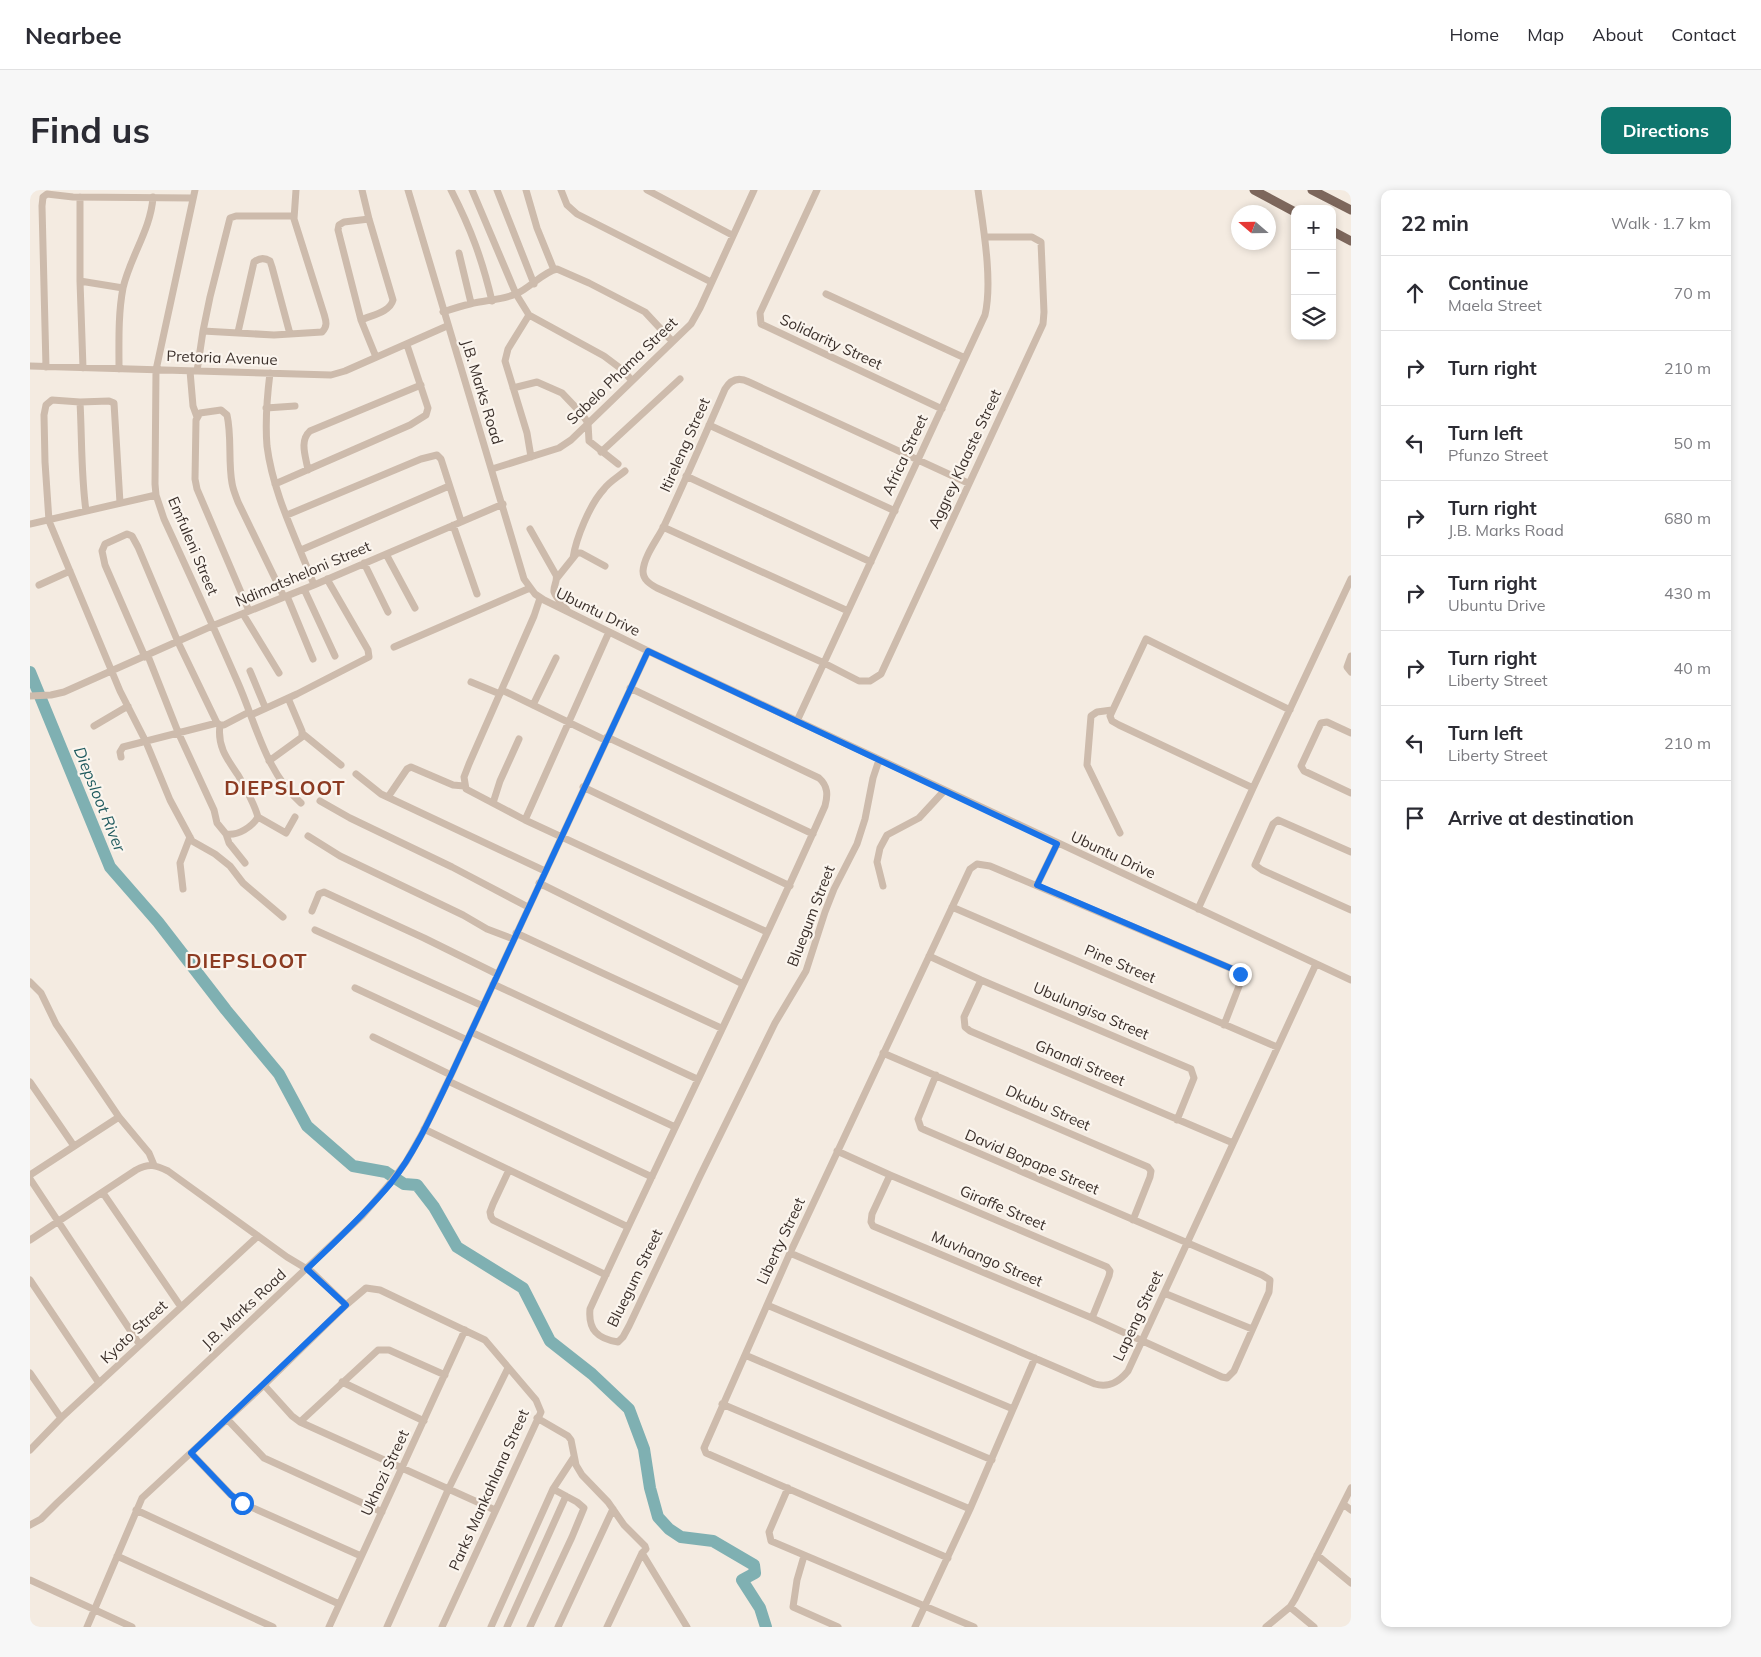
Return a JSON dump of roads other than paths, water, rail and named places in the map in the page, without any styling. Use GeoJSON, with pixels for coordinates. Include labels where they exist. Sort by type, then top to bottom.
{"type":"FeatureCollection","features":[{"type":"Feature","properties":{"kind":"main road"},"geometry":{"type":"LineString","coordinates":[[1254,190],[1291,210]]}},
{"type":"Feature","properties":{"kind":"main road"},"geometry":{"type":"LineString","coordinates":[[1312,190],[1351,210]]}},
{"type":"Feature","properties":{"kind":"main road"},"geometry":{"type":"LineString","coordinates":[[1336,233],[1351,241]]}},
{"type":"Feature","properties":{"kind":"street","name":"Emfuleni Street"},"geometry":{"type":"LineString","coordinates":[[195,190],[156,370],[156,495],[164,518],[238,684],[269,761],[285,788],[300,804]]}},
{"type":"Feature","properties":{"kind":"street"},"geometry":{"type":"LineString","coordinates":[[203,331],[274,335],[322,332],[326,328],[294,216],[296,190]]}},
{"type":"Feature","properties":{"kind":"street"},"geometry":{"type":"LineString","coordinates":[[361,320],[387,309],[392,304],[393,297],[362,190]]}},
{"type":"Feature","properties":{"kind":"street","name":"J.B. Marks Road"},"geometry":{"type":"LineString","coordinates":[[408,190],[524,579],[540,598]]}},
{"type":"Feature","properties":{"kind":"street"},"geometry":{"type":"LineString","coordinates":[[450,190],[470,228],[480,253],[492,301]]}},
{"type":"Feature","properties":{"kind":"street"},"geometry":{"type":"LineString","coordinates":[[472,190],[516,294],[529,315],[604,356],[624,371],[632,380]]}},
{"type":"Feature","properties":{"kind":"street"},"geometry":{"type":"LineString","coordinates":[[497,190],[534,284]]}},
{"type":"Feature","properties":{"kind":"street"},"geometry":{"type":"LineString","coordinates":[[526,190],[537,228],[554,270]]}},
{"type":"Feature","properties":{"kind":"street"},"geometry":{"type":"LineString","coordinates":[[561,190],[567,205],[577,214],[711,282]]}},
{"type":"Feature","properties":{"kind":"street"},"geometry":{"type":"LineString","coordinates":[[648,190],[732,235]]}},
{"type":"Feature","properties":{"kind":"street","name":"Sabelo Phama Street"},"geometry":{"type":"LineString","coordinates":[[492,469],[559,448],[588,423],[691,324],[754,190]]}},
{"type":"Feature","properties":{"kind":"street","name":"Solidarity Street"},"geometry":{"type":"LineString","coordinates":[[817,190],[760,313],[759,320],[761,324],[942,409]]}},
{"type":"Feature","properties":{"kind":"street","name":"Africa Street"},"geometry":{"type":"LineString","coordinates":[[797,722],[983,320],[987,308],[985,236],[978,190]]}},
{"type":"Feature","properties":{"kind":"street"},"geometry":{"type":"LineString","coordinates":[[46,367],[43,197],[47,194],[80,197],[193,198]]}},
{"type":"Feature","properties":{"kind":"street"},"geometry":{"type":"LineString","coordinates":[[80,197],[83,368]]}},
{"type":"Feature","properties":{"kind":"street"},"geometry":{"type":"LineString","coordinates":[[119,369],[119,334],[124,288],[150,212],[152,197]]}},
{"type":"Feature","properties":{"kind":"street"},"geometry":{"type":"LineString","coordinates":[[279,673],[246,612],[197,489],[195,465],[197,417],[193,406],[194,371],[230,218],[236,216],[294,216]]}},
{"type":"Feature","properties":{"kind":"street"},"geometry":{"type":"LineString","coordinates":[[369,219],[344,222],[339,225],[338,230],[361,320],[376,357]]}},
{"type":"Feature","properties":{"kind":"street","name":"Aggrey Klaaste Street"},"geometry":{"type":"LineString","coordinates":[[824,663],[859,681],[870,681],[881,674],[968,483],[1040,332],[1044,318],[1041,242],[1032,237],[985,236]]}},
{"type":"Feature","properties":{"kind":"street"},"geometry":{"type":"LineString","coordinates":[[458,252],[472,304]]}},
{"type":"Feature","properties":{"kind":"street"},"geometry":{"type":"LineString","coordinates":[[238,332],[254,262],[262,258],[270,261],[290,334]]}},
{"type":"Feature","properties":{"kind":"street"},"geometry":{"type":"LineString","coordinates":[[444,312],[516,294],[554,270],[561,270],[645,312],[672,341]]}},
{"type":"Feature","properties":{"kind":"street"},"geometry":{"type":"LineString","coordinates":[[80,281],[124,288]]}},
{"type":"Feature","properties":{"kind":"street"},"geometry":{"type":"LineString","coordinates":[[826,294],[966,358]]}},
{"type":"Feature","properties":{"kind":"street"},"geometry":{"type":"LineString","coordinates":[[529,315],[508,349],[505,361],[532,456]]}},
{"type":"Feature","properties":{"kind":"street","name":"Pretoria Avenue"},"geometry":{"type":"LineString","coordinates":[[30,366],[330,375],[406,345],[447,326]]}},
{"type":"Feature","properties":{"kind":"street"},"geometry":{"type":"LineString","coordinates":[[275,484],[410,425],[426,416],[428,408],[406,345]]}},
{"type":"Feature","properties":{"kind":"street"},"geometry":{"type":"LineString","coordinates":[[270,373],[266,408],[267,441],[275,484],[314,585]]}},
{"type":"Feature","properties":{"kind":"street"},"geometry":{"type":"LineString","coordinates":[[601,452],[680,378]]}},
{"type":"Feature","properties":{"kind":"street","name":"Itireleng Street"},"geometry":{"type":"LineString","coordinates":[[824,663],[657,588],[648,583],[643,576],[644,564],[663,527],[726,386],[733,380],[743,379],[968,483]]}},
{"type":"Feature","properties":{"kind":"street"},"geometry":{"type":"LineString","coordinates":[[513,388],[532,382],[549,387],[568,398],[588,423],[589,441],[618,464]]}},
{"type":"Feature","properties":{"kind":"street"},"geometry":{"type":"LineString","coordinates":[[308,470],[304,446],[306,436],[310,431],[421,384]]}},
{"type":"Feature","properties":{"kind":"street"},"geometry":{"type":"LineString","coordinates":[[120,503],[114,402],[102,400],[80,402],[52,400],[46,405],[45,409],[45,462],[49,521],[112,671],[146,742],[170,800],[190,837],[196,845],[210,851],[223,860],[243,883],[284,917]]}},
{"type":"Feature","properties":{"kind":"street"},"geometry":{"type":"LineString","coordinates":[[80,402],[82,483],[86,511]]}},
{"type":"Feature","properties":{"kind":"street"},"geometry":{"type":"LineString","coordinates":[[266,408],[295,406]]}},
{"type":"Feature","properties":{"kind":"street"},"geometry":{"type":"LineString","coordinates":[[197,417],[200,413],[221,410],[227,414],[230,462],[234,490],[238,502],[313,658]]}},
{"type":"Feature","properties":{"kind":"street"},"geometry":{"type":"LineString","coordinates":[[709,425],[894,511]]}},
{"type":"Feature","properties":{"kind":"street"},"geometry":{"type":"LineString","coordinates":[[287,515],[429,456],[437,455],[441,459],[461,521]]}},
{"type":"Feature","properties":{"kind":"street"},"geometry":{"type":"LineString","coordinates":[[572,558],[578,536],[598,496],[605,487],[625,471]]}},
{"type":"Feature","properties":{"kind":"street"},"geometry":{"type":"LineString","coordinates":[[686,476],[871,562]]}},
{"type":"Feature","properties":{"kind":"street"},"geometry":{"type":"LineString","coordinates":[[301,550],[449,486]]}},
{"type":"Feature","properties":{"kind":"street"},"geometry":{"type":"LineString","coordinates":[[30,524],[156,495]]}},
{"type":"Feature","properties":{"kind":"street","name":"Ndimatsheloni Street"},"geometry":{"type":"LineString","coordinates":[[30,696],[57,694],[146,657],[212,626],[314,585],[502,504]]}},
{"type":"Feature","properties":{"kind":"street"},"geometry":{"type":"LineString","coordinates":[[453,525],[477,594]]}},
{"type":"Feature","properties":{"kind":"street"},"geometry":{"type":"LineString","coordinates":[[663,527],[848,611]]}},
{"type":"Feature","properties":{"kind":"street"},"geometry":{"type":"LineString","coordinates":[[530,529],[557,578]]}},
{"type":"Feature","properties":{"kind":"street"},"geometry":{"type":"LineString","coordinates":[[245,863],[229,843],[226,834],[217,823],[214,810],[106,565],[102,553],[105,544],[114,538],[127,534],[135,540],[178,642],[218,724],[224,754],[241,782],[258,817],[286,833],[295,817]]}},
{"type":"Feature","properties":{"kind":"street"},"geometry":{"type":"LineString","coordinates":[[569,613],[555,594],[554,589],[557,578],[572,558],[577,553],[581,553],[605,566]]}},
{"type":"Feature","properties":{"kind":"street"},"geometry":{"type":"LineString","coordinates":[[386,554],[414,608]]}},
{"type":"Feature","properties":{"kind":"street"},"geometry":{"type":"LineString","coordinates":[[364,563],[388,612]]}},
{"type":"Feature","properties":{"kind":"street"},"geometry":{"type":"LineString","coordinates":[[39,585],[70,572]]}},
{"type":"Feature","properties":{"kind":"street"},"geometry":{"type":"LineString","coordinates":[[121,757],[120,752],[123,747],[178,732],[218,724],[266,708],[369,656],[368,650],[327,579]]}},
{"type":"Feature","properties":{"kind":"street"},"geometry":{"type":"LineString","coordinates":[[1198,909],[1351,579]]}},
{"type":"Feature","properties":{"kind":"street"},"geometry":{"type":"LineString","coordinates":[[394,647],[530,588]]}},
{"type":"Feature","properties":{"kind":"street"},"geometry":{"type":"LineString","coordinates":[[304,589],[335,656]]}},
{"type":"Feature","properties":{"kind":"street"},"geometry":{"type":"LineString","coordinates":[[464,786],[464,777],[469,764],[534,616],[540,598]]}},
{"type":"Feature","properties":{"kind":"street","name":"Ubuntu Drive"},"geometry":{"type":"LineString","coordinates":[[540,598],[797,722],[1351,980]]}},
{"type":"Feature","properties":{"kind":"street"},"geometry":{"type":"LineString","coordinates":[[525,820],[609,632]]}},
{"type":"Feature","properties":{"kind":"street"},"geometry":{"type":"LineString","coordinates":[[1253,788],[1114,723],[1110,716],[1112,710],[1146,639],[1290,710]]}},
{"type":"Feature","properties":{"kind":"street","name":"J.B. Marks Road"},"geometry":{"type":"LineString","coordinates":[[30,1525],[58,1503],[362,1216],[406,1162],[450,1078],[583,787],[648,651]]}},
{"type":"Feature","properties":{"kind":"street"},"geometry":{"type":"LineString","coordinates":[[1351,656],[1347,668],[1351,672]]}},
{"type":"Feature","properties":{"kind":"street"},"geometry":{"type":"LineString","coordinates":[[533,706],[556,658]]}},
{"type":"Feature","properties":{"kind":"street"},"geometry":{"type":"LineString","coordinates":[[250,671],[266,708]]}},
{"type":"Feature","properties":{"kind":"street"},"geometry":{"type":"LineString","coordinates":[[471,682],[501,692],[533,706],[813,834]]}},
{"type":"Feature","properties":{"kind":"street","name":"Bluegum Street"},"geometry":{"type":"LineString","coordinates":[[630,688],[824,782],[827,800],[790,886],[697,1079],[590,1310],[589,1320],[591,1327],[596,1333],[608,1340],[618,1342],[629,1326],[700,1176],[776,1023],[806,971],[825,912],[857,844],[879,760]]}},
{"type":"Feature","properties":{"kind":"street"},"geometry":{"type":"LineString","coordinates":[[288,698],[302,734],[340,765]]}},
{"type":"Feature","properties":{"kind":"street"},"geometry":{"type":"LineString","coordinates":[[94,726],[128,706]]}},
{"type":"Feature","properties":{"kind":"street"},"geometry":{"type":"LineString","coordinates":[[1112,710],[1097,712],[1091,716],[1087,762],[1120,833]]}},
{"type":"Feature","properties":{"kind":"street"},"geometry":{"type":"LineString","coordinates":[[1351,733],[1326,722],[1321,722],[1301,766],[1304,771],[1351,793]]}},
{"type":"Feature","properties":{"kind":"street"},"geometry":{"type":"LineString","coordinates":[[269,761],[300,739],[302,734]]}},
{"type":"Feature","properties":{"kind":"street"},"geometry":{"type":"LineString","coordinates":[[493,803],[500,781],[519,739]]}},
{"type":"Feature","properties":{"kind":"street"},"geometry":{"type":"LineString","coordinates":[[388,797],[407,769],[411,767],[453,785],[464,786],[471,793],[525,820],[767,932]]}},
{"type":"Feature","properties":{"kind":"street"},"geometry":{"type":"LineString","coordinates":[[356,774],[381,794],[545,871]]}},
{"type":"Feature","properties":{"kind":"street"},"geometry":{"type":"LineString","coordinates":[[583,787],[790,886]]}},
{"type":"Feature","properties":{"kind":"street"},"geometry":{"type":"LineString","coordinates":[[883,886],[877,862],[880,848],[887,835],[919,818],[944,791]]}},
{"type":"Feature","properties":{"kind":"street"},"geometry":{"type":"LineString","coordinates":[[320,801],[350,818],[452,867],[528,907]]}},
{"type":"Feature","properties":{"kind":"street"},"geometry":{"type":"LineString","coordinates":[[226,834],[241,831],[258,817]]}},
{"type":"Feature","properties":{"kind":"street"},"geometry":{"type":"LineString","coordinates":[[1351,852],[1278,820],[1273,824],[1255,864],[1262,870],[1351,910]]}},
{"type":"Feature","properties":{"kind":"street"},"geometry":{"type":"LineString","coordinates":[[308,836],[340,856],[464,915],[487,929],[515,936],[722,1028]]}},
{"type":"Feature","properties":{"kind":"street"},"geometry":{"type":"LineString","coordinates":[[183,889],[180,863],[190,837]]}},
{"type":"Feature","properties":{"kind":"street"},"geometry":{"type":"LineString","coordinates":[[1037,885],[1057,844]]}},
{"type":"Feature","properties":{"kind":"street","name":"Liberty Street"},"geometry":{"type":"LineString","coordinates":[[948,1558],[704,1451],[705,1442],[766,1305],[970,869],[977,864],[990,866],[1238,972],[1241,981],[1224,1025]]}},
{"type":"Feature","properties":{"kind":"street"},"geometry":{"type":"LineString","coordinates":[[539,883],[743,984]]}},
{"type":"Feature","properties":{"kind":"street"},"geometry":{"type":"LineString","coordinates":[[312,911],[319,894],[324,892],[497,974]]}},
{"type":"Feature","properties":{"kind":"street","name":"Pine Street"},"geometry":{"type":"LineString","coordinates":[[952,907],[1277,1048]]}},
{"type":"Feature","properties":{"kind":"street"},"geometry":{"type":"LineString","coordinates":[[315,930],[482,1006]]}},
{"type":"Feature","properties":{"kind":"street","name":"Ubulungisa Street"},"geometry":{"type":"LineString","coordinates":[[929,956],[1191,1069],[1194,1078],[1177,1120]]}},
{"type":"Feature","properties":{"kind":"street","name":"Lapeng Street"},"geometry":{"type":"LineString","coordinates":[[790,1253],[1096,1384],[1108,1386],[1120,1379],[1128,1371],[1316,964]]}},
{"type":"Feature","properties":{"kind":"street","name":"Ghandi Street"},"geometry":{"type":"LineString","coordinates":[[981,980],[964,1017],[966,1029],[1233,1143]]}},
{"type":"Feature","properties":{"kind":"street"},"geometry":{"type":"LineString","coordinates":[[30,982],[41,993],[56,1024],[120,1117],[146,1148],[154,1165]]}},
{"type":"Feature","properties":{"kind":"street"},"geometry":{"type":"LineString","coordinates":[[493,984],[697,1079]]}},
{"type":"Feature","properties":{"kind":"street"},"geometry":{"type":"LineString","coordinates":[[355,988],[467,1040]]}},
{"type":"Feature","properties":{"kind":"street"},"geometry":{"type":"LineString","coordinates":[[471,1032],[675,1126]]}},
{"type":"Feature","properties":{"kind":"street"},"geometry":{"type":"LineString","coordinates":[[373,1037],[450,1078],[652,1177]]}},
{"type":"Feature","properties":{"kind":"street","name":"Dkubu Street"},"geometry":{"type":"LineString","coordinates":[[883,1053],[1148,1167],[1151,1171],[1150,1178],[1133,1220]]}},
{"type":"Feature","properties":{"kind":"street","name":"David Bopape Street"},"geometry":{"type":"LineString","coordinates":[[936,1075],[919,1117],[918,1122],[921,1128],[1262,1275],[1270,1280],[1269,1292],[1252,1329]]}},
{"type":"Feature","properties":{"kind":"street"},"geometry":{"type":"LineString","coordinates":[[30,1082],[74,1146]]}},
{"type":"Feature","properties":{"kind":"street"},"geometry":{"type":"LineString","coordinates":[[30,1175],[120,1117]]}},
{"type":"Feature","properties":{"kind":"street"},"geometry":{"type":"LineString","coordinates":[[424,1129],[628,1227]]}},
{"type":"Feature","properties":{"kind":"street","name":"Giraffe Street"},"geometry":{"type":"LineString","coordinates":[[837,1151],[1108,1267],[1109,1276],[1092,1318]]}},
{"type":"Feature","properties":{"kind":"street"},"geometry":{"type":"LineString","coordinates":[[30,1240],[136,1170],[144,1166],[154,1165],[168,1172],[287,1257],[307,1269],[346,1305]]}},
{"type":"Feature","properties":{"kind":"street"},"geometry":{"type":"LineString","coordinates":[[509,1170],[491,1208],[493,1220],[606,1275]]}},
{"type":"Feature","properties":{"kind":"street","name":"Muvhango Street"},"geometry":{"type":"LineString","coordinates":[[890,1175],[872,1214],[871,1222],[874,1226],[1092,1318],[1222,1377],[1227,1378],[1234,1371],[1252,1329]]}},
{"type":"Feature","properties":{"kind":"street"},"geometry":{"type":"LineString","coordinates":[[30,1179],[140,1345]]}},
{"type":"Feature","properties":{"kind":"street"},"geometry":{"type":"LineString","coordinates":[[103,1193],[181,1307]]}},
{"type":"Feature","properties":{"kind":"street","name":"Kyoto Street"},"geometry":{"type":"LineString","coordinates":[[30,1450],[61,1418],[258,1236]]}},
{"type":"Feature","properties":{"kind":"street"},"geometry":{"type":"LineString","coordinates":[[30,1280],[99,1383]]}},
{"type":"Feature","properties":{"kind":"street","name":"Parks Mankahlana Street"},"geometry":{"type":"LineString","coordinates":[[87,1627],[142,1498],[346,1305],[363,1290],[371,1288],[380,1290],[485,1340],[536,1400],[540,1412],[442,1627]]}},
{"type":"Feature","properties":{"kind":"street"},"geometry":{"type":"LineString","coordinates":[[1164,1292],[1252,1329]]}},
{"type":"Feature","properties":{"kind":"street"},"geometry":{"type":"LineString","coordinates":[[766,1305],[1013,1409]]}},
{"type":"Feature","properties":{"kind":"street","name":"Ukhozi Street"},"geometry":{"type":"LineString","coordinates":[[329,1627],[465,1330]]}},
{"type":"Feature","properties":{"kind":"street"},"geometry":{"type":"LineString","coordinates":[[300,1422],[374,1353],[383,1349],[445,1375]]}},
{"type":"Feature","properties":{"kind":"street"},"geometry":{"type":"LineString","coordinates":[[745,1355],[992,1460]]}},
{"type":"Feature","properties":{"kind":"street"},"geometry":{"type":"LineString","coordinates":[[915,1627],[992,1460],[1035,1358]]}},
{"type":"Feature","properties":{"kind":"street"},"geometry":{"type":"LineString","coordinates":[[387,1627],[449,1488],[508,1368]]}},
{"type":"Feature","properties":{"kind":"street"},"geometry":{"type":"LineString","coordinates":[[30,1373],[61,1418]]}},
{"type":"Feature","properties":{"kind":"street"},"geometry":{"type":"LineString","coordinates":[[342,1382],[424,1421]]}},
{"type":"Feature","properties":{"kind":"street"},"geometry":{"type":"LineString","coordinates":[[264,1384],[292,1416],[300,1422],[495,1510]]}},
{"type":"Feature","properties":{"kind":"street"},"geometry":{"type":"LineString","coordinates":[[722,1404],[970,1508]]}},
{"type":"Feature","properties":{"kind":"street"},"geometry":{"type":"LineString","coordinates":[[537,1418],[568,1436],[582,1475],[613,1509],[624,1525],[645,1545],[646,1548],[607,1627]]}},
{"type":"Feature","properties":{"kind":"street"},"geometry":{"type":"LineString","coordinates":[[227,1419],[264,1458],[382,1512]]}},
{"type":"Feature","properties":{"kind":"street"},"geometry":{"type":"LineString","coordinates":[[191,1453],[231,1495],[242,1503],[361,1556]]}},
{"type":"Feature","properties":{"kind":"street"},"geometry":{"type":"LineString","coordinates":[[493,1626],[553,1489],[574,1457]]}},
{"type":"Feature","properties":{"kind":"street"},"geometry":{"type":"LineString","coordinates":[[788,1488],[770,1530],[769,1537],[774,1543],[974,1627]]}},
{"type":"Feature","properties":{"kind":"street"},"geometry":{"type":"LineString","coordinates":[[1266,1627],[1290,1607],[1351,1488]]}},
{"type":"Feature","properties":{"kind":"street"},"geometry":{"type":"LineString","coordinates":[[530,1627],[584,1510],[583,1506],[553,1489]]}},
{"type":"Feature","properties":{"kind":"street"},"geometry":{"type":"LineString","coordinates":[[507,1627],[566,1496]]}},
{"type":"Feature","properties":{"kind":"street"},"geometry":{"type":"LineString","coordinates":[[1343,1504],[1351,1510]]}},
{"type":"Feature","properties":{"kind":"street"},"geometry":{"type":"LineString","coordinates":[[558,1627],[613,1509]]}},
{"type":"Feature","properties":{"kind":"street"},"geometry":{"type":"LineString","coordinates":[[136,1510],[340,1604]]}},
{"type":"Feature","properties":{"kind":"street"},"geometry":{"type":"LineString","coordinates":[[642,1553],[687,1627]]}},
{"type":"Feature","properties":{"kind":"street"},"geometry":{"type":"LineString","coordinates":[[1317,1555],[1351,1583]]}},
{"type":"Feature","properties":{"kind":"street"},"geometry":{"type":"LineString","coordinates":[[117,1556],[273,1627]]}},
{"type":"Feature","properties":{"kind":"street"},"geometry":{"type":"LineString","coordinates":[[804,1556],[792,1606],[838,1627]]}},
{"type":"Feature","properties":{"kind":"street"},"geometry":{"type":"LineString","coordinates":[[30,1580],[132,1627]]}},
{"type":"Feature","properties":{"kind":"street"},"geometry":{"type":"LineString","coordinates":[[1290,1607],[1314,1627]]}},
{"type":"Feature","properties":{"kind":"waterway","name":"Diepsloot River"},"geometry":{"type":"LineString","coordinates":[[30,672],[110,867],[158,922],[226,1010],[279,1074],[307,1126],[353,1166],[386,1172],[404,1184],[417,1185],[434,1207],[457,1247],[523,1288],[550,1341],[592,1374],[629,1409],[644,1449],[650,1488],[658,1517],[669,1529],[681,1537],[713,1541],[754,1565],[755,1573],[742,1580],[760,1608],[766,1627]]}},
{"type":"Feature","properties":{"kind":"district","name":"DIEPSLOOT"},"geometry":{"type":"Point","coordinates":[285,788]}},
{"type":"Feature","properties":{"kind":"district","name":"DIEPSLOOT"},"geometry":{"type":"Point","coordinates":[247,961]}}]}
